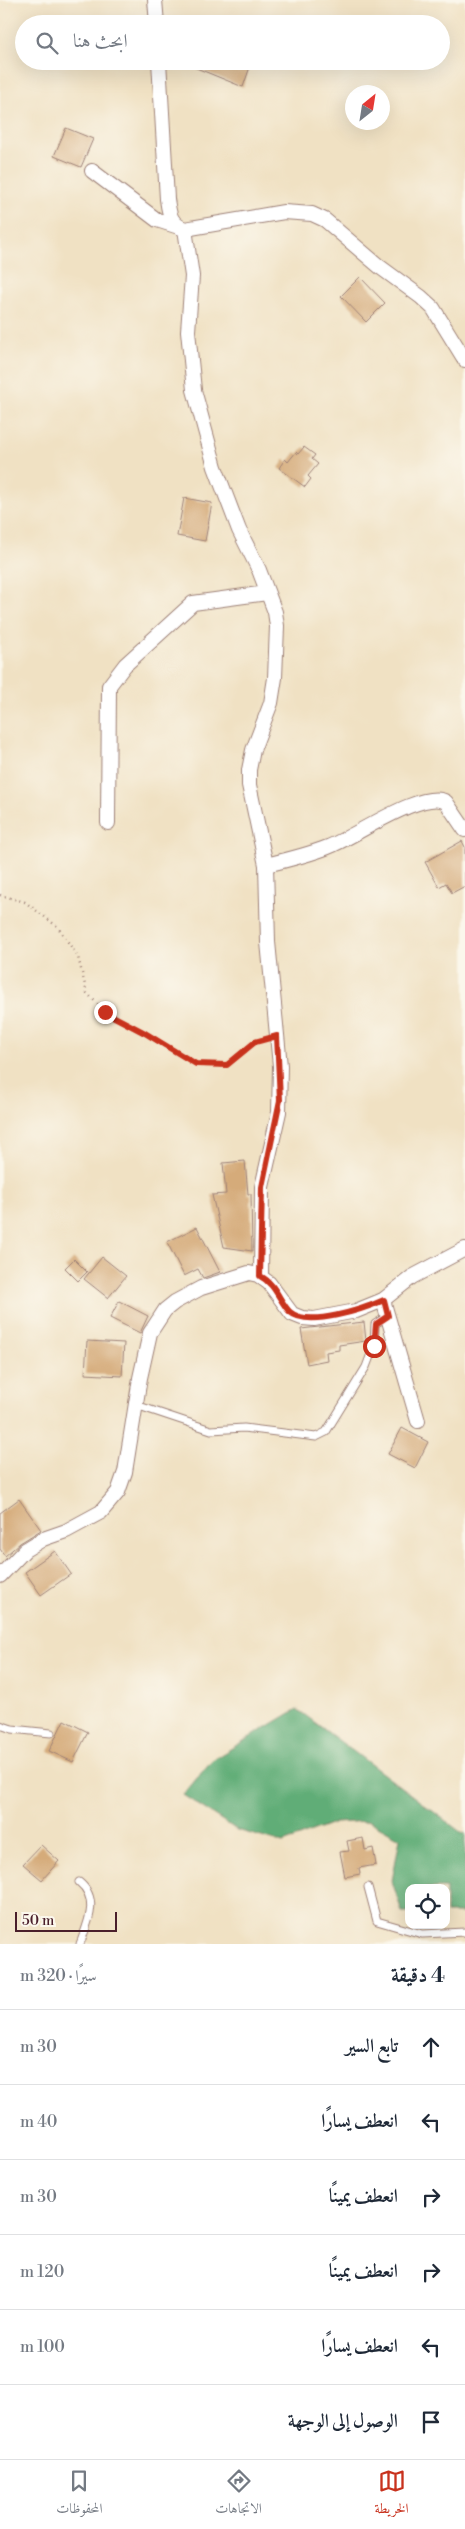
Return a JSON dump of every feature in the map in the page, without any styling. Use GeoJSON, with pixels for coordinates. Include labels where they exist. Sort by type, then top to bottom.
{"type":"FeatureCollection","features":[{"type":"Feature","properties":{"kind":"street"},"geometry":{"type":"LineString","coordinates":[[155,0],[156,15]]}},
{"type":"Feature","properties":{"kind":"street"},"geometry":{"type":"LineString","coordinates":[[160,70],[167,199],[171,219],[176,225],[185,229]]}},
{"type":"Feature","properties":{"kind":"street"},"geometry":{"type":"LineString","coordinates":[[92,171],[158,220],[185,229],[298,211],[325,220],[433,308],[465,360]]}},
{"type":"Feature","properties":{"kind":"street"},"geometry":{"type":"LineString","coordinates":[[185,229],[192,276],[188,330],[194,390],[215,467],[239,530],[267,594],[277,626],[275,678],[271,703],[253,750],[249,770],[249,785],[266,865],[266,919],[277,1036],[280,1100],[262,1187],[260,1276]]}},
{"type":"Feature","properties":{"kind":"street"},"geometry":{"type":"LineString","coordinates":[[108,823],[109,686],[124,665],[193,603],[267,594]]}},
{"type":"Feature","properties":{"kind":"street"},"geometry":{"type":"LineString","coordinates":[[266,865],[328,847],[393,813],[431,798],[446,802],[465,830]]}},
{"type":"Feature","properties":{"kind":"street"},"geometry":{"type":"LineString","coordinates":[[0,1576],[25,1550],[43,1539],[87,1521],[111,1501],[125,1472],[150,1333],[165,1310],[187,1294],[232,1277],[249,1274],[260,1276],[276,1290],[288,1310],[302,1318],[314,1319],[356,1311],[384,1300],[412,1277],[465,1249]]}},
{"type":"Feature","properties":{"kind":"street"},"geometry":{"type":"LineString","coordinates":[[384,1300],[418,1421]]}},
{"type":"Feature","properties":{"kind":"lane"},"geometry":{"type":"LineString","coordinates":[[136,1405],[211,1430],[244,1428],[316,1437],[326,1432],[366,1367],[374,1346],[376,1324],[388,1316]]}},
{"type":"Feature","properties":{"kind":"lane"},"geometry":{"type":"LineString","coordinates":[[0,1725],[12,1729],[51,1733]]}},
{"type":"Feature","properties":{"kind":"lane"},"geometry":{"type":"LineString","coordinates":[[79,1882],[90,1893],[92,1903],[80,1944]]}},
{"type":"Feature","properties":{"kind":"lane"},"geometry":{"type":"LineString","coordinates":[[368,1887],[377,1921],[422,1934],[465,1932]]}},
{"type":"Feature","properties":{"kind":"path"},"geometry":{"type":"LineString","coordinates":[[0,895],[25,902],[58,927],[78,958],[87,993],[105,1012],[145,1033],[196,1064],[227,1065],[255,1042],[277,1036]]}},
{"type":"Feature","properties":{"kind":"green space"},"geometry":{"type":"Polygon","coordinates":[[[297,1709],[462,1833],[465,1833],[465,1913],[450,1913],[450,1884],[405,1884],[405,1912],[402,1912],[392,1881],[400,1838],[369,1821],[335,1823],[283,1843],[237,1830],[183,1795],[212,1760],[297,1709]]]}},
{"type":"Feature","properties":{"kind":"building"},"geometry":{"type":"Polygon","coordinates":[[[201,70],[249,70],[243,87],[201,70]]]}},
{"type":"Feature","properties":{"kind":"building"},"geometry":{"type":"Polygon","coordinates":[[[66,128],[93,139],[81,167],[54,156],[66,128]]]}},
{"type":"Feature","properties":{"kind":"building"},"geometry":{"type":"Polygon","coordinates":[[[360,277],[385,303],[366,322],[341,296],[360,277]]]}},
{"type":"Feature","properties":{"kind":"building"},"geometry":{"type":"Polygon","coordinates":[[[304,447],[315,455],[312,459],[318,464],[308,476],[311,479],[305,487],[279,468],[285,459],[288,462],[296,452],[298,454],[304,447]]]}},
{"type":"Feature","properties":{"kind":"building"},"geometry":{"type":"Polygon","coordinates":[[[184,498],[212,503],[205,541],[177,536],[184,498]]]}},
{"type":"Feature","properties":{"kind":"building"},"geometry":{"type":"Polygon","coordinates":[[[462,841],[465,847],[465,886],[452,893],[446,883],[439,887],[425,862],[462,841]]]}},
{"type":"Feature","properties":{"kind":"building"},"geometry":{"type":"Polygon","coordinates":[[[245,1161],[248,1194],[251,1194],[252,1251],[224,1247],[212,1195],[226,1194],[223,1163],[245,1161]]]}},
{"type":"Feature","properties":{"kind":"building"},"geometry":{"type":"Polygon","coordinates":[[[197,1227],[220,1272],[203,1278],[198,1269],[184,1276],[167,1242],[197,1227]]]}},
{"type":"Feature","properties":{"kind":"building"},"geometry":{"type":"Polygon","coordinates":[[[102,1257],[126,1276],[108,1298],[84,1279],[102,1257]]]}},
{"type":"Feature","properties":{"kind":"building"},"geometry":{"type":"Polygon","coordinates":[[[74,1259],[87,1272],[78,1281],[65,1268],[74,1259]]]}},
{"type":"Feature","properties":{"kind":"building"},"geometry":{"type":"Polygon","coordinates":[[[119,1301],[148,1316],[140,1333],[110,1318],[119,1301]]]}},
{"type":"Feature","properties":{"kind":"building"},"geometry":{"type":"Polygon","coordinates":[[[364,1322],[366,1341],[339,1345],[339,1350],[326,1352],[327,1360],[307,1364],[301,1329],[364,1322]]]}},
{"type":"Feature","properties":{"kind":"building"},"geometry":{"type":"Polygon","coordinates":[[[87,1341],[124,1343],[122,1376],[85,1374],[87,1341]]]}},
{"type":"Feature","properties":{"kind":"building"},"geometry":{"type":"Polygon","coordinates":[[[402,1428],[428,1442],[415,1468],[388,1454],[402,1428]]]}},
{"type":"Feature","properties":{"kind":"building"},"geometry":{"type":"Polygon","coordinates":[[[19,1499],[41,1530],[20,1543],[5,1556],[0,1549],[0,1513],[19,1499]]]}},
{"type":"Feature","properties":{"kind":"building"},"geometry":{"type":"Polygon","coordinates":[[[55,1551],[71,1574],[41,1595],[25,1572],[55,1551]]]}},
{"type":"Feature","properties":{"kind":"building"},"geometry":{"type":"Polygon","coordinates":[[[64,1720],[88,1732],[73,1762],[49,1751],[64,1720]]]}},
{"type":"Feature","properties":{"kind":"building"},"geometry":{"type":"Polygon","coordinates":[[[363,1838],[365,1850],[373,1848],[376,1865],[359,1868],[360,1874],[345,1877],[340,1852],[349,1851],[347,1841],[363,1838]]]}},
{"type":"Feature","properties":{"kind":"building"},"geometry":{"type":"Polygon","coordinates":[[[41,1845],[59,1861],[42,1880],[23,1864],[41,1845]]]}},
{"type":"Feature","properties":{"kind":"route"},"geometry":{"type":"LineString","coordinates":[[105,1012],[145,1033],[196,1064],[227,1065],[255,1042],[277,1036],[280,1066],[280,1100],[276,1127],[262,1187],[260,1276],[276,1290],[292,1314],[302,1318],[314,1319],[356,1311],[384,1300],[388,1316],[376,1324],[374,1346]]}}]}
